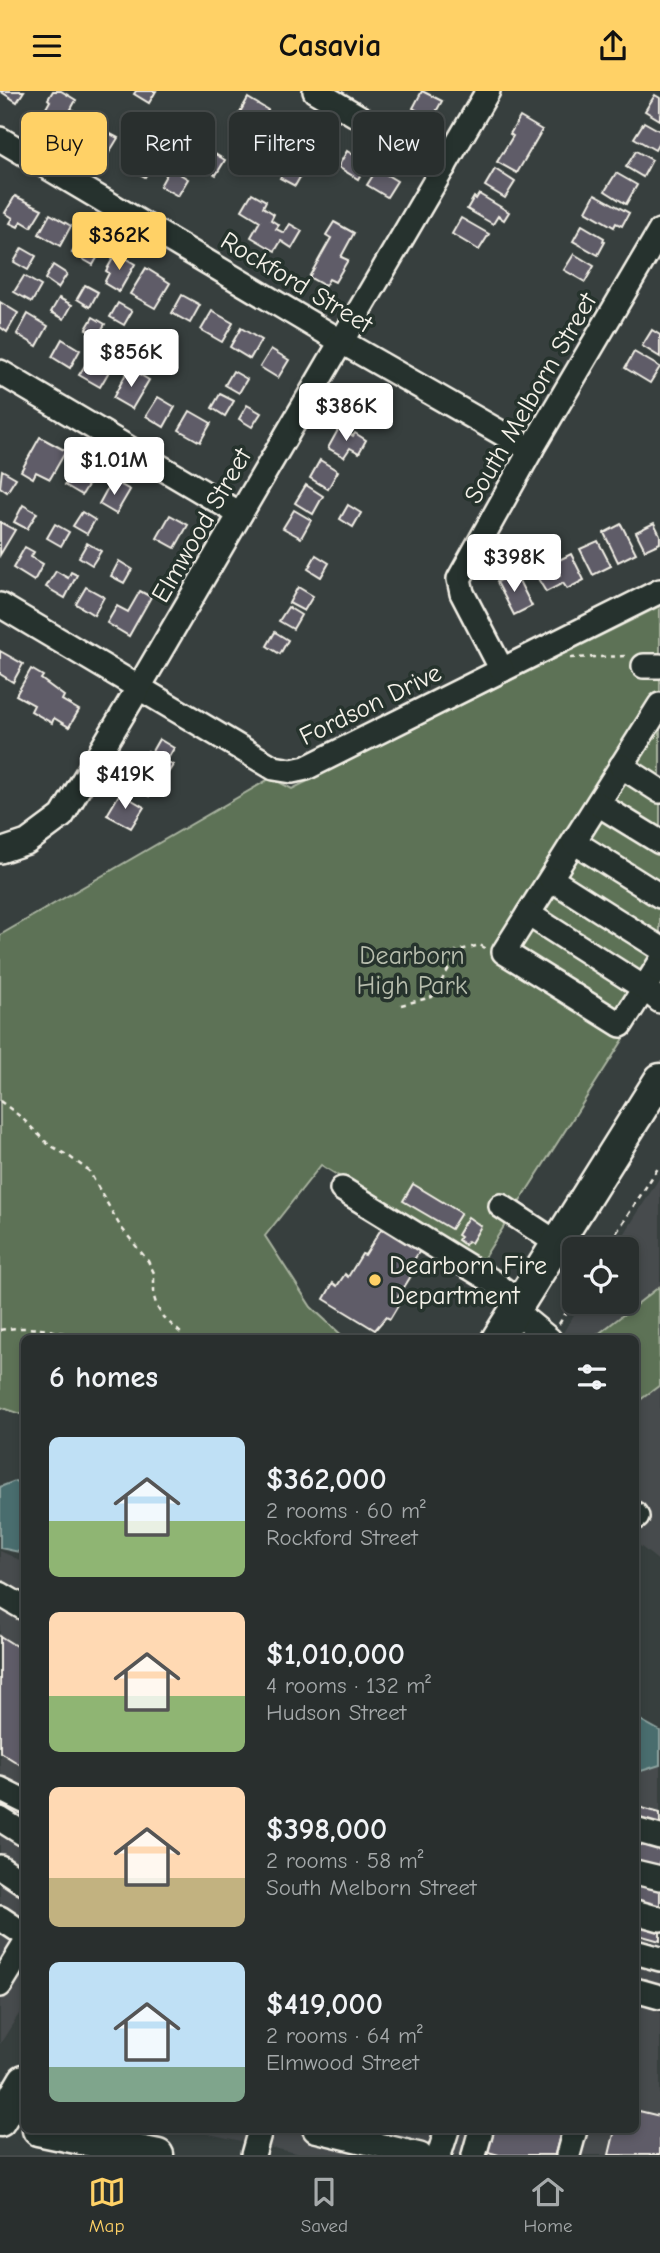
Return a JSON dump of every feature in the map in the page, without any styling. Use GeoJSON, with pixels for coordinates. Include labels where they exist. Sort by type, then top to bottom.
{"type":"FeatureCollection","features":[{"type":"Feature","properties":{"kind":"main road"},"geometry":{"type":"LineString","coordinates":[[499,1335],[660,1079]]}},
{"type":"Feature","properties":{"kind":"main road"},"geometry":{"type":"LineString","coordinates":[[21,2085],[0,2121],[21,2126]]}},
{"type":"Feature","properties":{"kind":"main road"},"geometry":{"type":"LineString","coordinates":[[52,2133],[158,2155]]}},
{"type":"Feature","properties":{"kind":"street"},"geometry":{"type":"LineString","coordinates":[[315,91],[353,113]]}},
{"type":"Feature","properties":{"kind":"street","name":"Elmwood Street"},"geometry":{"type":"LineString","coordinates":[[444,167],[488,91]]}},
{"type":"Feature","properties":{"kind":"street","name":"Rockford Street"},"geometry":{"type":"LineString","coordinates":[[0,139],[530,450]]}},
{"type":"Feature","properties":{"kind":"street","name":"Elmwood Street"},"geometry":{"type":"LineString","coordinates":[[0,851],[27,842],[62,816],[439,175]]}},
{"type":"Feature","properties":{"kind":"street","name":"South Melborn Street"},"geometry":{"type":"LineString","coordinates":[[502,670],[461,593],[459,579],[530,450],[660,231]]}},
{"type":"Feature","properties":{"kind":"street"},"geometry":{"type":"LineString","coordinates":[[0,372],[240,514]]}},
{"type":"Feature","properties":{"kind":"street","name":"Fordson Drive"},"geometry":{"type":"LineString","coordinates":[[0,605],[274,768],[292,771],[306,768],[660,591]]}},
{"type":"Feature","properties":{"kind":"street"},"geometry":{"type":"LineString","coordinates":[[660,705],[652,736],[621,767],[504,952],[621,1025],[652,994],[660,963]]}},
{"type":"Feature","properties":{"kind":"street"},"geometry":{"type":"LineString","coordinates":[[621,767],[660,791]]}},
{"type":"Feature","properties":{"kind":"street"},"geometry":{"type":"LineString","coordinates":[[598,803],[660,842]]}},
{"type":"Feature","properties":{"kind":"street"},"geometry":{"type":"LineString","coordinates":[[574,842],[660,896]]}},
{"type":"Feature","properties":{"kind":"street"},"geometry":{"type":"LineString","coordinates":[[551,879],[660,948]]}},
{"type":"Feature","properties":{"kind":"street"},"geometry":{"type":"LineString","coordinates":[[528,914],[652,994]]}},
{"type":"Feature","properties":{"kind":"street"},"geometry":{"type":"LineString","coordinates":[[342,1189],[492,1281],[546,1335]]}},
{"type":"Feature","properties":{"kind":"street"},"geometry":{"type":"LineString","coordinates":[[501,1206],[557,1243]]}},
{"type":"Feature","properties":{"kind":"street"},"geometry":{"type":"LineString","coordinates":[[0,1594],[21,1606]]}},
{"type":"Feature","properties":{"kind":"street"},"geometry":{"type":"LineString","coordinates":[[0,1789],[21,1800]]}},
{"type":"Feature","properties":{"kind":"street"},"geometry":{"type":"LineString","coordinates":[[0,1819],[21,1832]]}},
{"type":"Feature","properties":{"kind":"street"},"geometry":{"type":"LineString","coordinates":[[639,1831],[660,1837]]}},
{"type":"Feature","properties":{"kind":"street"},"geometry":{"type":"LineString","coordinates":[[0,1867],[21,1881]]}},
{"type":"Feature","properties":{"kind":"street"},"geometry":{"type":"LineString","coordinates":[[639,1873],[660,1878]]}},
{"type":"Feature","properties":{"kind":"street"},"geometry":{"type":"LineString","coordinates":[[639,1913],[660,1919]]}},
{"type":"Feature","properties":{"kind":"street"},"geometry":{"type":"LineString","coordinates":[[0,1918],[21,1932]]}},
{"type":"Feature","properties":{"kind":"street"},"geometry":{"type":"LineString","coordinates":[[8,1978],[21,1952]]}},
{"type":"Feature","properties":{"kind":"street"},"geometry":{"type":"LineString","coordinates":[[639,1953],[660,1959]]}},
{"type":"Feature","properties":{"kind":"street"},"geometry":{"type":"LineString","coordinates":[[639,1991],[660,1997]]}},
{"type":"Feature","properties":{"kind":"street"},"geometry":{"type":"LineString","coordinates":[[253,2155],[259,2133]]}},
{"type":"Feature","properties":{"kind":"street"},"geometry":{"type":"LineString","coordinates":[[328,2133],[420,2155]]}},
{"type":"Feature","properties":{"kind":"street"},"geometry":{"type":"LineString","coordinates":[[439,2155],[446,2133]]}},
{"type":"Feature","properties":{"kind":"street"},"geometry":{"type":"LineString","coordinates":[[474,2155],[480,2133]]}},
{"type":"Feature","properties":{"kind":"street"},"geometry":{"type":"LineString","coordinates":[[568,2155],[574,2133]]}},
{"type":"Feature","properties":{"kind":"path"},"geometry":{"type":"LineString","coordinates":[[569,658],[646,663]]}},
{"type":"Feature","properties":{"kind":"path"},"geometry":{"type":"LineString","coordinates":[[401,1005],[432,997],[455,958],[456,951],[480,945],[495,954],[504,952]]}},
{"type":"Feature","properties":{"kind":"path"},"geometry":{"type":"LineString","coordinates":[[0,1101],[22,1117],[48,1144],[89,1171],[120,1226],[148,1261],[154,1273],[154,1297],[157,1307],[163,1317],[182,1335]]}},
{"type":"Feature","properties":{"kind":"path"},"geometry":{"type":"LineString","coordinates":[[614,1237],[660,1165]]}},
{"type":"Feature","properties":{"kind":"path"},"geometry":{"type":"LineString","coordinates":[[551,1335],[565,1314]]}},
{"type":"Feature","properties":{"kind":"path"},"geometry":{"type":"LineString","coordinates":[[0,1330],[52,1330],[70,1335]]}},
{"type":"Feature","properties":{"kind":"shaded area"},"geometry":{"type":"Polygon","coordinates":[[[660,1177],[660,1562],[639,1545],[639,1335],[561,1335],[575,1314],[639,1314],[639,1237],[622,1237],[660,1177]]]}},
{"type":"Feature","properties":{"kind":"shaded area"},"geometry":{"type":"Polygon","coordinates":[[[0,1551],[21,1561],[21,2011],[0,2044],[0,1551]]]}},
{"type":"Feature","properties":{"kind":"shaded area"},"geometry":{"type":"Polygon","coordinates":[[[639,1762],[660,1765],[660,2155],[305,2155],[205,2133],[639,2133],[639,1762]]]}},
{"type":"Feature","properties":{"kind":"green space","name":"Dearborn High Park"},"geometry":{"type":"Polygon","coordinates":[[[660,606],[660,982],[480,1264],[321,1165],[265,1236],[311,1307],[342,1335],[21,1335],[21,1414],[0,1407],[0,935],[271,778],[292,789],[660,606]]]}},
{"type":"Feature","properties":{"kind":"green space"},"geometry":{"type":"Polygon","coordinates":[[[659,1287],[660,1385],[639,1401],[639,1335],[597,1335],[624,1314],[639,1314],[639,1303],[659,1287]]]}},
{"type":"Feature","properties":{"kind":"water"},"geometry":{"type":"Polygon","coordinates":[[[15,1481],[21,1484],[21,1552],[0,1548],[0,1487],[15,1481]]]}},
{"type":"Feature","properties":{"kind":"water"},"geometry":{"type":"Polygon","coordinates":[[[639,1719],[660,1731],[660,1765],[639,1772],[639,1719]]]}},
{"type":"Feature","properties":{"kind":"building"},"geometry":{"type":"Polygon","coordinates":[[[0,91],[24,91],[17,102],[0,91]]]}},
{"type":"Feature","properties":{"kind":"building"},"geometry":{"type":"Polygon","coordinates":[[[53,91],[61,91],[76,100],[71,109],[76,112],[44,112],[50,101],[48,99],[53,91]]]}},
{"type":"Feature","properties":{"kind":"building"},"geometry":{"type":"Polygon","coordinates":[[[136,91],[156,91],[149,103],[134,94],[136,91]]]}},
{"type":"Feature","properties":{"kind":"building"},"geometry":{"type":"Polygon","coordinates":[[[422,91],[442,101],[436,112],[420,112],[413,108],[422,91]]]}},
{"type":"Feature","properties":{"kind":"building"},"geometry":{"type":"Polygon","coordinates":[[[655,95],[660,98],[660,120],[645,111],[655,95]]]}},
{"type":"Feature","properties":{"kind":"building"},"geometry":{"type":"Polygon","coordinates":[[[248,98],[268,110],[267,112],[240,112],[248,98]]]}},
{"type":"Feature","properties":{"kind":"building"},"geometry":{"type":"Polygon","coordinates":[[[520,117],[542,130],[517,173],[497,162],[513,136],[510,134],[520,117]]]}},
{"type":"Feature","properties":{"kind":"building"},"geometry":{"type":"Polygon","coordinates":[[[644,122],[660,131],[660,141],[655,150],[634,138],[644,122]]]}},
{"type":"Feature","properties":{"kind":"building"},"geometry":{"type":"Polygon","coordinates":[[[107,132],[118,138],[107,156],[107,132]]]}},
{"type":"Feature","properties":{"kind":"building"},"geometry":{"type":"Polygon","coordinates":[[[347,151],[353,155],[353,175],[360,175],[358,179],[339,168],[347,151]]]}},
{"type":"Feature","properties":{"kind":"building"},"geometry":{"type":"Polygon","coordinates":[[[636,151],[652,160],[643,177],[626,167],[636,151]]]}},
{"type":"Feature","properties":{"kind":"building"},"geometry":{"type":"Polygon","coordinates":[[[215,154],[225,160],[215,174],[215,154]]]}},
{"type":"Feature","properties":{"kind":"building"},"geometry":{"type":"Polygon","coordinates":[[[495,169],[515,182],[505,198],[485,186],[495,169]]]}},
{"type":"Feature","properties":{"kind":"building"},"geometry":{"type":"Polygon","coordinates":[[[616,173],[637,185],[626,204],[605,191],[616,173]]]}},
{"type":"Feature","properties":{"kind":"building"},"geometry":{"type":"Polygon","coordinates":[[[166,175],[181,175],[188,179],[178,196],[160,186],[166,175]]]}},
{"type":"Feature","properties":{"kind":"building"},"geometry":{"type":"Polygon","coordinates":[[[282,175],[301,175],[295,186],[280,178],[282,175]]]}},
{"type":"Feature","properties":{"kind":"building"},"geometry":{"type":"Polygon","coordinates":[[[373,175],[387,175],[397,181],[387,197],[367,185],[373,175]]]}},
{"type":"Feature","properties":{"kind":"building"},"geometry":{"type":"Polygon","coordinates":[[[252,193],[266,201],[263,207],[274,214],[271,220],[279,225],[276,229],[284,233],[290,224],[302,231],[292,248],[281,241],[275,251],[251,237],[260,221],[242,210],[252,193]]]}},
{"type":"Feature","properties":{"kind":"building"},"geometry":{"type":"Polygon","coordinates":[[[479,194],[509,212],[504,220],[498,216],[493,224],[467,209],[479,194]]]}},
{"type":"Feature","properties":{"kind":"building"},"geometry":{"type":"Polygon","coordinates":[[[595,194],[629,213],[622,226],[616,223],[614,227],[586,211],[595,194]]]}},
{"type":"Feature","properties":{"kind":"building"},"geometry":{"type":"Polygon","coordinates":[[[15,196],[42,209],[31,227],[21,221],[18,227],[10,223],[13,218],[5,213],[15,196]]]}},
{"type":"Feature","properties":{"kind":"building"},"geometry":{"type":"Polygon","coordinates":[[[50,214],[71,226],[60,246],[39,234],[50,214]]]}},
{"type":"Feature","properties":{"kind":"building"},"geometry":{"type":"Polygon","coordinates":[[[461,218],[489,234],[479,250],[452,234],[461,218]]]}},
{"type":"Feature","properties":{"kind":"building"},"geometry":{"type":"Polygon","coordinates":[[[334,222],[354,233],[341,257],[348,260],[335,282],[329,279],[325,286],[309,277],[331,238],[326,235],[334,222]]]}},
{"type":"Feature","properties":{"kind":"building"},"geometry":{"type":"Polygon","coordinates":[[[582,225],[604,238],[605,242],[598,255],[573,241],[582,225]]]}},
{"type":"Feature","properties":{"kind":"building"},"geometry":{"type":"Polygon","coordinates":[[[83,234],[104,246],[93,265],[72,253],[83,234]]]}},
{"type":"Feature","properties":{"kind":"building"},"geometry":{"type":"Polygon","coordinates":[[[22,248],[36,256],[28,270],[14,262],[22,248]]]}},
{"type":"Feature","properties":{"kind":"building"},"geometry":{"type":"Polygon","coordinates":[[[116,253],[135,264],[119,292],[104,283],[109,273],[106,271],[116,253]]]}},
{"type":"Feature","properties":{"kind":"building"},"geometry":{"type":"Polygon","coordinates":[[[574,254],[594,266],[585,282],[564,270],[574,254]]]}},
{"type":"Feature","properties":{"kind":"building"},"geometry":{"type":"Polygon","coordinates":[[[53,265],[67,274],[58,288],[45,279],[53,265]]]}},
{"type":"Feature","properties":{"kind":"building"},"geometry":{"type":"Polygon","coordinates":[[[146,268],[170,283],[155,308],[130,294],[146,268]]]}},
{"type":"Feature","properties":{"kind":"building"},"geometry":{"type":"Polygon","coordinates":[[[24,276],[41,286],[32,302],[14,292],[24,276]]]}},
{"type":"Feature","properties":{"kind":"building"},"geometry":{"type":"Polygon","coordinates":[[[85,285],[98,292],[90,307],[77,299],[85,285]]]}},
{"type":"Feature","properties":{"kind":"building"},"geometry":{"type":"Polygon","coordinates":[[[182,295],[200,305],[190,323],[172,313],[182,295]]]}},
{"type":"Feature","properties":{"kind":"building"},"geometry":{"type":"Polygon","coordinates":[[[59,298],[72,305],[64,319],[51,312],[59,298]]]}},
{"type":"Feature","properties":{"kind":"building"},"geometry":{"type":"Polygon","coordinates":[[[0,302],[18,313],[7,332],[0,327],[0,302]]]}},
{"type":"Feature","properties":{"kind":"building"},"geometry":{"type":"Polygon","coordinates":[[[118,303],[132,311],[124,325],[110,317],[118,303]]]}},
{"type":"Feature","properties":{"kind":"building"},"geometry":{"type":"Polygon","coordinates":[[[212,311],[233,323],[222,342],[201,330],[212,311]]]}},
{"type":"Feature","properties":{"kind":"building"},"geometry":{"type":"Polygon","coordinates":[[[28,314],[48,326],[37,346],[17,334],[28,314]]]}},
{"type":"Feature","properties":{"kind":"building"},"geometry":{"type":"Polygon","coordinates":[[[93,317],[105,324],[98,336],[86,329],[93,317]]]}},
{"type":"Feature","properties":{"kind":"building"},"geometry":{"type":"Polygon","coordinates":[[[241,328],[261,340],[250,359],[230,347],[241,328]]]}},
{"type":"Feature","properties":{"kind":"building"},"geometry":{"type":"Polygon","coordinates":[[[652,330],[660,335],[660,357],[642,346],[652,330]]]}},
{"type":"Feature","properties":{"kind":"building"},"geometry":{"type":"Polygon","coordinates":[[[123,336],[136,344],[128,358],[114,350],[123,336]]]}},
{"type":"Feature","properties":{"kind":"building"},"geometry":{"type":"Polygon","coordinates":[[[62,339],[80,350],[70,368],[52,357],[62,339]]]}},
{"type":"Feature","properties":{"kind":"building"},"geometry":{"type":"Polygon","coordinates":[[[271,349],[289,360],[278,378],[260,367],[271,349]]]}},
{"type":"Feature","properties":{"kind":"building"},"geometry":{"type":"Polygon","coordinates":[[[634,352],[660,367],[650,383],[625,368],[634,352]]]}},
{"type":"Feature","properties":{"kind":"building"},"geometry":{"type":"Polygon","coordinates":[[[154,353],[168,361],[160,374],[146,367],[154,353]]]}},
{"type":"Feature","properties":{"kind":"building"},"geometry":{"type":"Polygon","coordinates":[[[91,356],[111,368],[100,387],[79,375],[91,356]]]}},
{"type":"Feature","properties":{"kind":"building"},"geometry":{"type":"Polygon","coordinates":[[[129,368],[149,380],[132,409],[113,398],[129,368]]]}},
{"type":"Feature","properties":{"kind":"building"},"geometry":{"type":"Polygon","coordinates":[[[233,371],[247,379],[239,393],[225,385],[233,371]]]}},
{"type":"Feature","properties":{"kind":"building"},"geometry":{"type":"Polygon","coordinates":[[[220,394],[234,401],[225,416],[212,408],[220,394]]]}},
{"type":"Feature","properties":{"kind":"building"},"geometry":{"type":"Polygon","coordinates":[[[158,397],[175,407],[164,427],[146,416],[158,397]]]}},
{"type":"Feature","properties":{"kind":"building"},"geometry":{"type":"Polygon","coordinates":[[[247,405],[261,413],[252,427],[239,419],[247,405]]]}},
{"type":"Feature","properties":{"kind":"building"},"geometry":{"type":"Polygon","coordinates":[[[190,411],[211,423],[200,442],[179,430],[190,411]]]}},
{"type":"Feature","properties":{"kind":"building"},"geometry":{"type":"Polygon","coordinates":[[[339,428],[366,440],[359,453],[350,448],[344,457],[328,448],[339,428]]]}},
{"type":"Feature","properties":{"kind":"building"},"geometry":{"type":"Polygon","coordinates":[[[40,437],[66,451],[50,479],[36,472],[33,478],[21,471],[40,437]]]}},
{"type":"Feature","properties":{"kind":"building"},"geometry":{"type":"Polygon","coordinates":[[[320,460],[338,471],[328,489],[310,478],[320,460]]]}},
{"type":"Feature","properties":{"kind":"building"},"geometry":{"type":"Polygon","coordinates":[[[79,461],[96,472],[82,495],[65,485],[79,461]]]}},
{"type":"Feature","properties":{"kind":"building"},"geometry":{"type":"Polygon","coordinates":[[[2,470],[16,478],[7,492],[0,487],[2,470]]]}},
{"type":"Feature","properties":{"kind":"building"},"geometry":{"type":"Polygon","coordinates":[[[112,480],[130,490],[116,514],[99,504],[112,480]]]}},
{"type":"Feature","properties":{"kind":"building"},"geometry":{"type":"Polygon","coordinates":[[[306,485],[323,496],[313,514],[295,503],[306,485]]]}},
{"type":"Feature","properties":{"kind":"building"},"geometry":{"type":"Polygon","coordinates":[[[23,505],[37,513],[27,529],[14,522],[23,505]]]}},
{"type":"Feature","properties":{"kind":"building"},"geometry":{"type":"Polygon","coordinates":[[[348,505],[361,513],[353,527],[340,519],[348,505]]]}},
{"type":"Feature","properties":{"kind":"building"},"geometry":{"type":"Polygon","coordinates":[[[294,510],[311,520],[301,538],[283,528],[294,510]]]}},
{"type":"Feature","properties":{"kind":"building"},"geometry":{"type":"Polygon","coordinates":[[[82,512],[95,520],[87,534],[73,526],[82,512]]]}},
{"type":"Feature","properties":{"kind":"building"},"geometry":{"type":"Polygon","coordinates":[[[170,515],[188,525],[175,548],[157,538],[170,515]]]}},
{"type":"Feature","properties":{"kind":"building"},"geometry":{"type":"Polygon","coordinates":[[[0,522],[15,530],[0,555],[0,522]]]}},
{"type":"Feature","properties":{"kind":"building"},"geometry":{"type":"Polygon","coordinates":[[[654,523],[660,535],[660,543],[645,550],[636,532],[654,523]]]}},
{"type":"Feature","properties":{"kind":"building"},"geometry":{"type":"Polygon","coordinates":[[[55,524],[69,532],[61,546],[47,538],[55,524]]]}},
{"type":"Feature","properties":{"kind":"building"},"geometry":{"type":"Polygon","coordinates":[[[621,524],[636,553],[618,562],[604,533],[621,524]]]}},
{"type":"Feature","properties":{"kind":"building"},"geometry":{"type":"Polygon","coordinates":[[[598,541],[611,566],[593,575],[580,549],[598,541]]]}},
{"type":"Feature","properties":{"kind":"building"},"geometry":{"type":"Polygon","coordinates":[[[87,543],[101,551],[92,565],[79,557],[87,543]]]}},
{"type":"Feature","properties":{"kind":"building"},"geometry":{"type":"Polygon","coordinates":[[[25,547],[34,552],[31,557],[43,564],[34,581],[13,568],[25,547]]]}},
{"type":"Feature","properties":{"kind":"building"},"geometry":{"type":"Polygon","coordinates":[[[571,554],[584,580],[567,589],[563,583],[546,592],[537,577],[553,569],[557,577],[560,576],[553,563],[571,554]]]}},
{"type":"Feature","properties":{"kind":"building"},"geometry":{"type":"Polygon","coordinates":[[[316,555],[329,563],[321,577],[308,569],[316,555]]]}},
{"type":"Feature","properties":{"kind":"building"},"geometry":{"type":"Polygon","coordinates":[[[119,561],[132,569],[124,583],[111,576],[119,561]]]}},
{"type":"Feature","properties":{"kind":"building"},"geometry":{"type":"Polygon","coordinates":[[[56,571],[68,578],[71,572],[77,575],[65,598],[46,587],[56,571]]]}},
{"type":"Feature","properties":{"kind":"building"},"geometry":{"type":"Polygon","coordinates":[[[515,573],[532,606],[514,615],[497,582],[515,573]]]}},
{"type":"Feature","properties":{"kind":"building"},"geometry":{"type":"Polygon","coordinates":[[[86,587],[104,597],[94,615],[76,604],[86,587]]]}},
{"type":"Feature","properties":{"kind":"building"},"geometry":{"type":"Polygon","coordinates":[[[298,587],[313,596],[304,611],[289,603],[298,587]]]}},
{"type":"Feature","properties":{"kind":"building"},"geometry":{"type":"Polygon","coordinates":[[[140,591],[151,597],[129,636],[107,623],[117,606],[128,612],[140,591]]]}},
{"type":"Feature","properties":{"kind":"building"},"geometry":{"type":"Polygon","coordinates":[[[288,607],[301,615],[293,629],[279,621],[288,607]]]}},
{"type":"Feature","properties":{"kind":"building"},"geometry":{"type":"Polygon","coordinates":[[[275,632],[288,640],[280,654],[267,646],[275,632]]]}},
{"type":"Feature","properties":{"kind":"building"},"geometry":{"type":"Polygon","coordinates":[[[0,651],[23,664],[13,682],[0,674],[0,651]]]}},
{"type":"Feature","properties":{"kind":"building"},"geometry":{"type":"Polygon","coordinates":[[[31,669],[43,676],[41,679],[64,696],[62,700],[79,710],[69,727],[54,718],[52,723],[31,711],[34,705],[16,695],[31,669]]]}},
{"type":"Feature","properties":{"kind":"building"},"geometry":{"type":"Polygon","coordinates":[[[159,739],[174,748],[166,762],[173,765],[166,776],[160,772],[149,796],[125,783],[148,751],[151,753],[159,739]]]}},
{"type":"Feature","properties":{"kind":"building"},"geometry":{"type":"Polygon","coordinates":[[[120,793],[144,807],[131,828],[107,815],[120,793]]]}},
{"type":"Feature","properties":{"kind":"building"},"geometry":{"type":"Polygon","coordinates":[[[413,1184],[461,1213],[451,1229],[403,1201],[413,1184]]]}},
{"type":"Feature","properties":{"kind":"building"},"geometry":{"type":"Polygon","coordinates":[[[468,1217],[481,1226],[471,1243],[468,1241],[465,1245],[458,1240],[460,1237],[457,1235],[468,1217]]]}},
{"type":"Feature","properties":{"kind":"building","name":"Dearborn Fire Department"},"geometry":{"type":"Polygon","coordinates":[[[383,1226],[429,1248],[424,1255],[419,1252],[406,1272],[411,1276],[398,1297],[402,1299],[390,1319],[386,1317],[375,1330],[324,1299],[333,1283],[337,1286],[345,1274],[348,1277],[383,1226]]]}},
{"type":"Feature","properties":{"kind":"building"},"geometry":{"type":"Polygon","coordinates":[[[0,1636],[21,1649],[21,1765],[0,1752],[0,1636]]]}},
{"type":"Feature","properties":{"kind":"building"},"geometry":{"type":"Polygon","coordinates":[[[639,1807],[660,1813],[660,1941],[639,1935],[639,1807]]]}},
{"type":"Feature","properties":{"kind":"building"},"geometry":{"type":"Polygon","coordinates":[[[639,2111],[660,2116],[660,2155],[609,2155],[614,2133],[639,2133],[639,2111]]]}},
{"type":"Feature","properties":{"kind":"building"},"geometry":{"type":"Polygon","coordinates":[[[492,2133],[560,2133],[555,2155],[499,2155],[488,2152],[492,2133]]]}},
{"type":"Feature","properties":{"kind":"place","name":"Dearborn Fire Department"},"geometry":{"type":"Point","coordinates":[375,1280]}}]}
